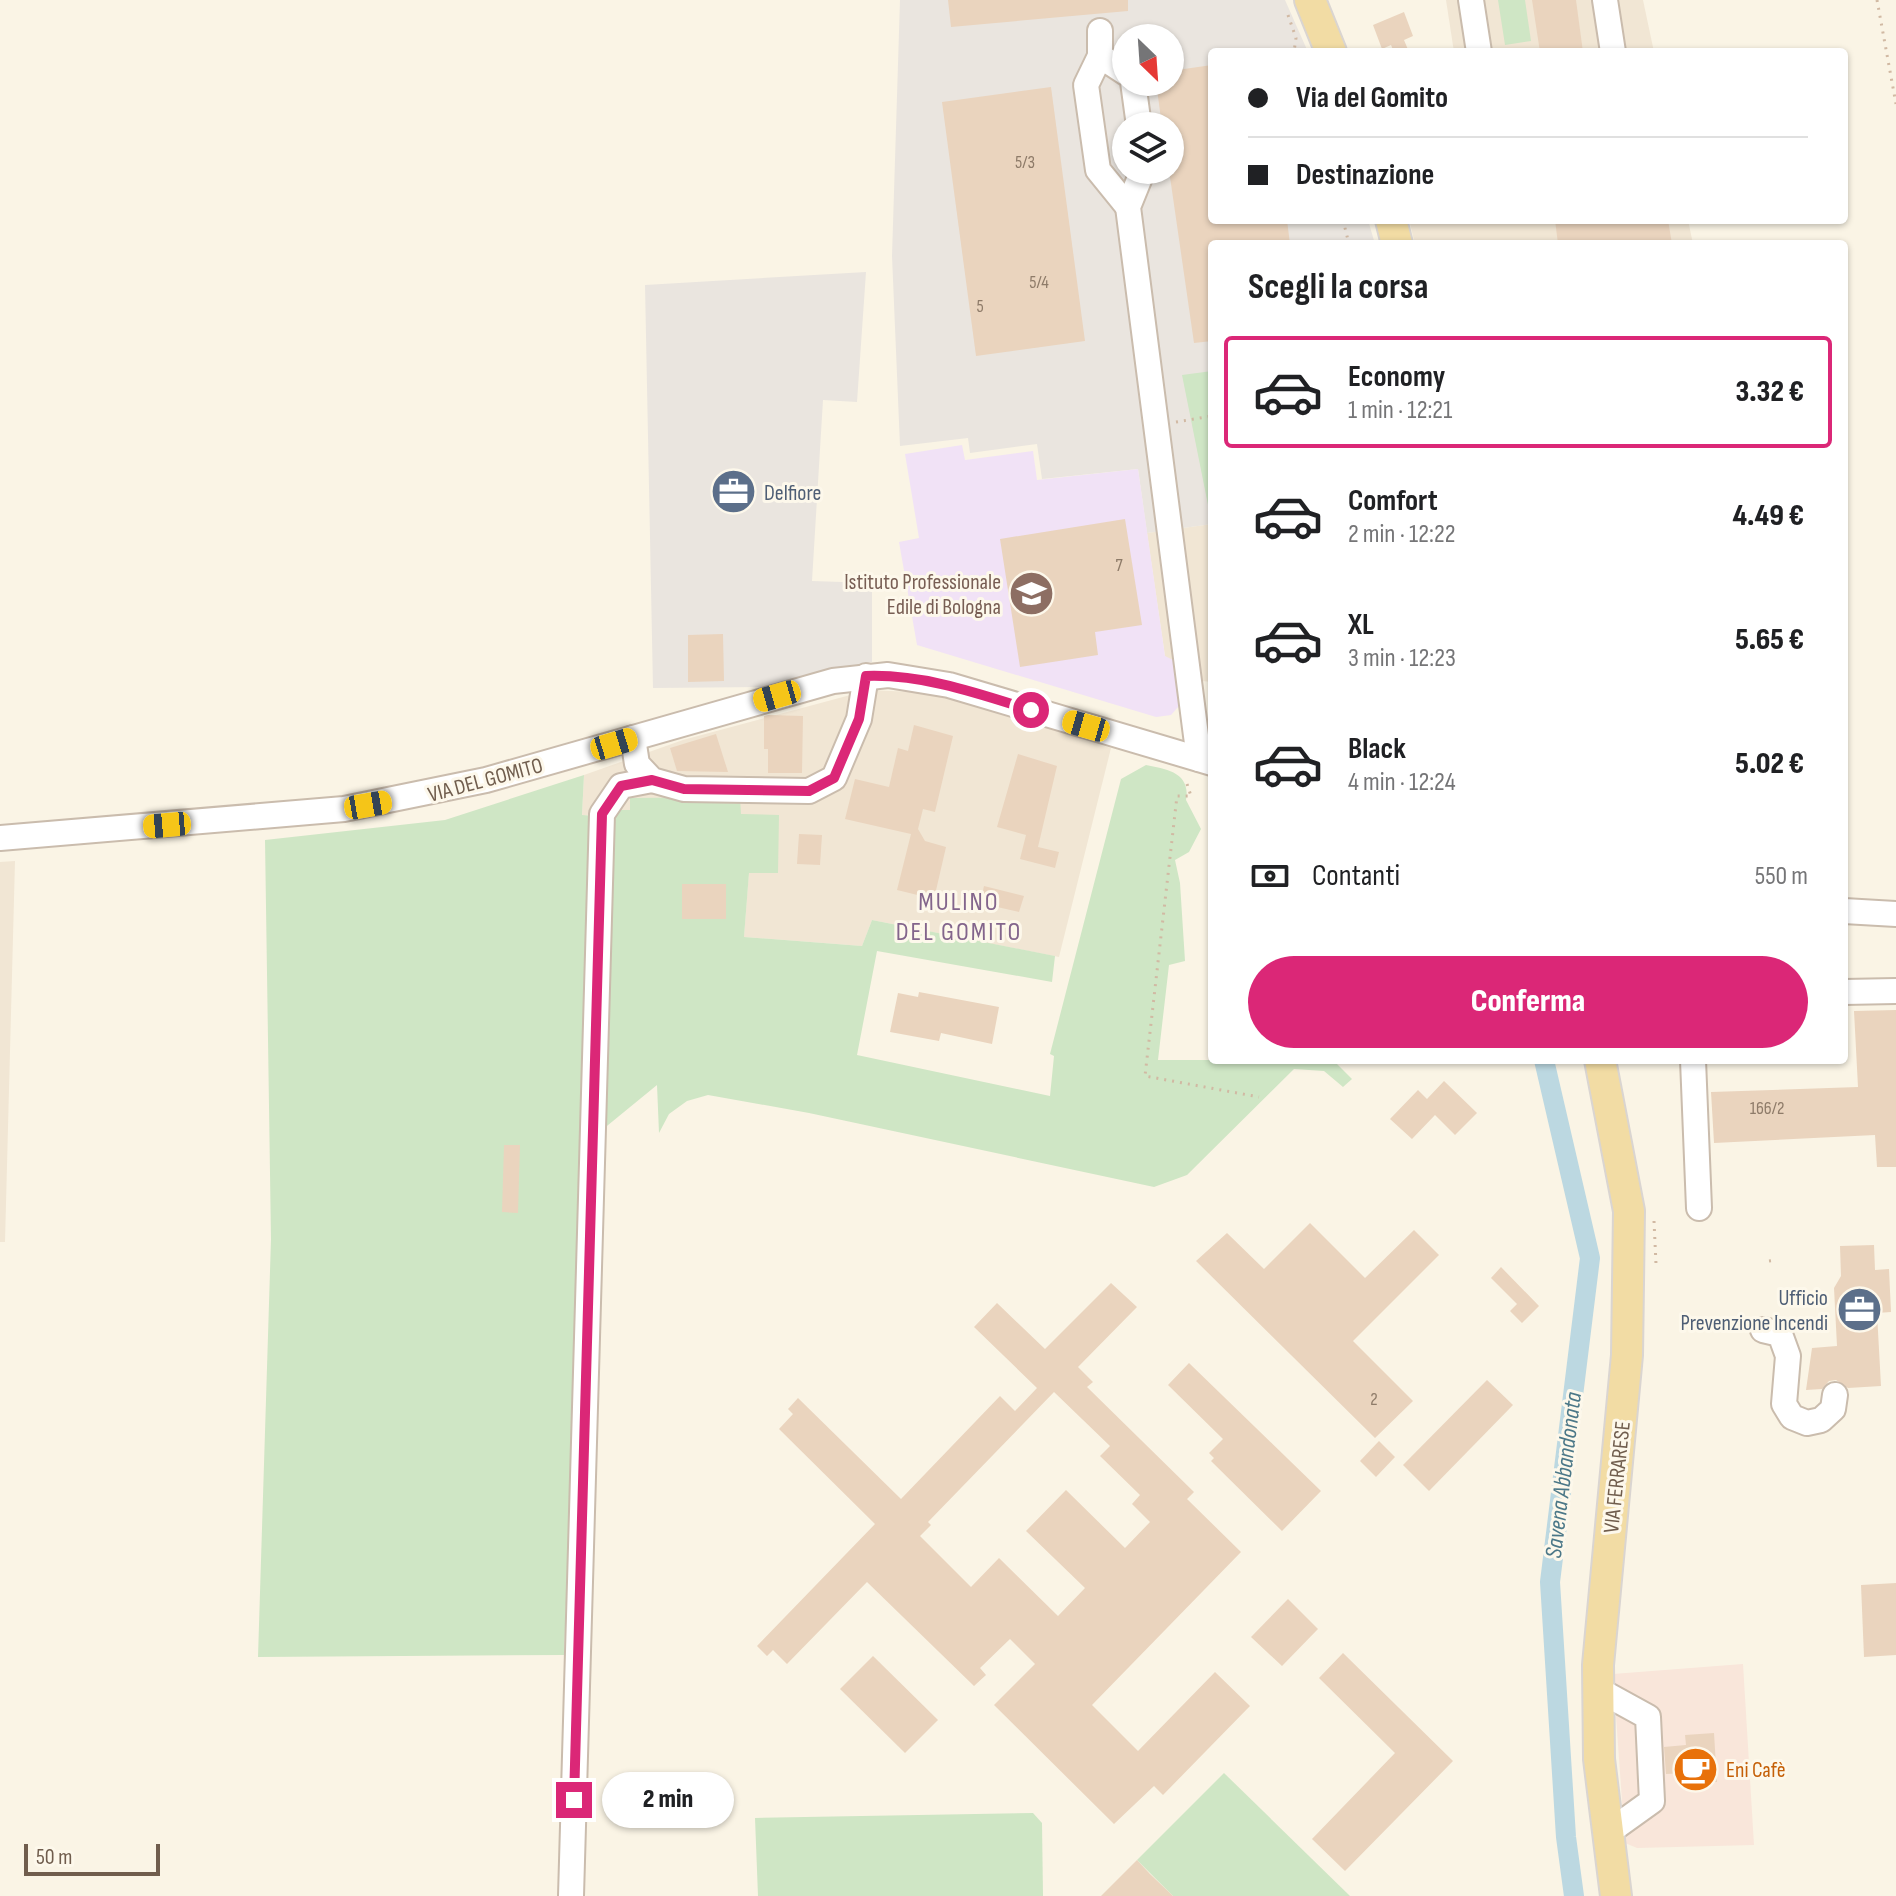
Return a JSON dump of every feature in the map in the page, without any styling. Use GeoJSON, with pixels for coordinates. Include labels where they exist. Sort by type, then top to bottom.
{"type":"FeatureCollection","features":[{"type":"Feature","properties":{"kind":"main road"},"geometry":{"type":"LineString","coordinates":[[1299,6],[1328,48]]}},
{"type":"Feature","properties":{"kind":"main road","name":"VIA FERRARESE"},"geometry":{"type":"LineString","coordinates":[[1601,1064],[1628,1195],[1630,1291],[1597,1689],[1606,1834],[1616,1896]]}},
{"type":"Feature","properties":{"kind":"street"},"geometry":{"type":"LineString","coordinates":[[1471,0],[1478,48]]}},
{"type":"Feature","properties":{"kind":"street"},"geometry":{"type":"LineString","coordinates":[[1605,0],[1612,48]]}},
{"type":"Feature","properties":{"kind":"street"},"geometry":{"type":"LineString","coordinates":[[1100,31],[1100,56],[1086,85],[1098,170],[1128,207]]}},
{"type":"Feature","properties":{"kind":"street"},"geometry":{"type":"LineString","coordinates":[[1100,56],[1112,64]]}},
{"type":"Feature","properties":{"kind":"street"},"geometry":{"type":"LineString","coordinates":[[1137,184],[1128,207],[1206,761]]}},
{"type":"Feature","properties":{"kind":"street"},"geometry":{"type":"LineString","coordinates":[[571,1896],[602,814],[621,786],[652,780],[684,789],[809,791],[822,785],[834,778],[851,741],[859,719],[866,676]]}},
{"type":"Feature","properties":{"kind":"street","name":"VIA DEL GOMITO"},"geometry":{"type":"LineString","coordinates":[[0,838],[344,809],[486,780],[799,690],[866,676],[910,678],[949,685],[1206,761]]}},
{"type":"Feature","properties":{"kind":"street"},"geometry":{"type":"LineString","coordinates":[[633,738],[637,764],[652,780]]}},
{"type":"Feature","properties":{"kind":"street"},"geometry":{"type":"LineString","coordinates":[[1848,911],[1896,914]]}},
{"type":"Feature","properties":{"kind":"street"},"geometry":{"type":"LineString","coordinates":[[1848,992],[1896,991]]}},
{"type":"Feature","properties":{"kind":"street"},"geometry":{"type":"LineString","coordinates":[[1693,1064],[1699,1208]]}},
{"type":"Feature","properties":{"kind":"street"},"geometry":{"type":"LineString","coordinates":[[1763,1330],[1780,1334],[1788,1356],[1784,1404],[1792,1417],[1807,1423],[1821,1420],[1833,1409],[1835,1395]]}},
{"type":"Feature","properties":{"kind":"street"},"geometry":{"type":"LineString","coordinates":[[1597,1689],[1648,1717],[1652,1801],[1606,1834]]}},
{"type":"Feature","properties":{"kind":"path"},"geometry":{"type":"LineString","coordinates":[[1877,0],[1896,104]]}},
{"type":"Feature","properties":{"kind":"path"},"geometry":{"type":"LineString","coordinates":[[1295,48],[1299,6]]}},
{"type":"Feature","properties":{"kind":"path"},"geometry":{"type":"LineString","coordinates":[[1157,426],[1208,417]]}},
{"type":"Feature","properties":{"kind":"path"},"geometry":{"type":"LineString","coordinates":[[1187,784],[1191,796],[1177,796],[1145,1076],[1259,1097]]}},
{"type":"Feature","properties":{"kind":"path"},"geometry":{"type":"LineString","coordinates":[[1769,1261],[1776,1260]]}},
{"type":"Feature","properties":{"kind":"shaded area"},"geometry":{"type":"Polygon","coordinates":[[[900,0],[1285,0],[1306,48],[1208,48],[1208,224],[1369,224],[1374,240],[1208,240],[1208,525],[1147,533],[1138,469],[1042,479],[1037,444],[970,453],[968,438],[900,446],[892,256],[900,0]]]}},
{"type":"Feature","properties":{"kind":"shaded area"},"geometry":{"type":"Polygon","coordinates":[[[1446,0],[1643,0],[1653,48],[1453,48],[1446,0]]]}},
{"type":"Feature","properties":{"kind":"shaded area"},"geometry":{"type":"Polygon","coordinates":[[[1410,224],[1689,224],[1692,240],[1414,240],[1410,224]]]}},
{"type":"Feature","properties":{"kind":"shaded area","name":"Delfiore"},"geometry":{"type":"Polygon","coordinates":[[[866,272],[857,402],[823,400],[812,581],[872,583],[872,662],[765,687],[653,688],[645,285],[866,272]]]}},
{"type":"Feature","properties":{"kind":"shaded area","name":"Istituto Professionale Edile di Bologna"},"geometry":{"type":"Polygon","coordinates":[[[962,445],[965,460],[1033,451],[1037,480],[1138,469],[1165,656],[1181,664],[1179,706],[1171,715],[1156,717],[917,645],[899,542],[919,538],[905,454],[962,445]]]}},
{"type":"Feature","properties":{"kind":"shaded area"},"geometry":{"type":"Polygon","coordinates":[[[1208,525],[1208,682],[1182,679],[1165,656],[1147,533],[1208,525]]]}},
{"type":"Feature","properties":{"kind":"shaded area"},"geometry":{"type":"Polygon","coordinates":[[[869,690],[935,693],[1111,748],[1059,957],[872,920],[862,946],[744,937],[749,872],[778,873],[740,814],[740,798],[631,798],[630,810],[582,816],[584,775],[683,740],[869,690]]]}},
{"type":"Feature","properties":{"kind":"shaded area"},"geometry":{"type":"Polygon","coordinates":[[[15,861],[5,1242],[0,1242],[0,862],[15,861]]]}},
{"type":"Feature","properties":{"kind":"shaded area"},"geometry":{"type":"Polygon","coordinates":[[[1743,1664],[1754,1845],[1637,1848],[1625,1843],[1613,1674],[1743,1664]]]}},
{"type":"Feature","properties":{"kind":"green space"},"geometry":{"type":"Polygon","coordinates":[[[1498,0],[1525,0],[1531,41],[1505,45],[1498,0]]]}},
{"type":"Feature","properties":{"kind":"green space"},"geometry":{"type":"Polygon","coordinates":[[[1208,372],[1208,505],[1182,375],[1208,372]]]}},
{"type":"Feature","properties":{"kind":"green space"},"geometry":{"type":"Polygon","coordinates":[[[1146,765],[1176,774],[1185,784],[1186,800],[1201,829],[1189,852],[1175,860],[1180,883],[1185,961],[1169,965],[1158,1060],[1208,1060],[1208,1064],[1337,1064],[1352,1079],[1343,1087],[1324,1071],[1294,1069],[1187,1175],[1154,1187],[809,1113],[708,1095],[687,1101],[669,1114],[659,1133],[657,1085],[602,1130],[613,810],[630,810],[630,798],[740,797],[741,814],[779,815],[778,873],[749,873],[744,937],[862,946],[872,920],[1055,956],[1052,982],[877,951],[857,1055],[1050,1096],[1054,1056],[1050,1054],[1121,779],[1146,765]]]}},
{"type":"Feature","properties":{"kind":"green space"},"geometry":{"type":"Polygon","coordinates":[[[584,775],[582,815],[596,816],[564,1655],[258,1657],[271,1239],[265,840],[445,820],[584,775]]]}},
{"type":"Feature","properties":{"kind":"green space"},"geometry":{"type":"Polygon","coordinates":[[[1224,1773],[1350,1896],[1173,1896],[1137,1860],[1224,1773]]]}},
{"type":"Feature","properties":{"kind":"green space"},"geometry":{"type":"Polygon","coordinates":[[[1033,1813],[1042,1823],[1043,1896],[758,1896],[755,1818],[1033,1813]]]}},
{"type":"Feature","properties":{"kind":"building"},"geometry":{"type":"Polygon","coordinates":[[[948,0],[1128,0],[1128,11],[951,27],[948,0]]]}},
{"type":"Feature","properties":{"kind":"building"},"geometry":{"type":"Polygon","coordinates":[[[1532,0],[1576,0],[1582,48],[1539,48],[1532,0]]]}},
{"type":"Feature","properties":{"kind":"building"},"geometry":{"type":"Polygon","coordinates":[[[1404,12],[1413,36],[1404,40],[1407,48],[1392,48],[1391,45],[1382,48],[1373,25],[1404,12]]]}},
{"type":"Feature","properties":{"kind":"building"},"geometry":{"type":"Polygon","coordinates":[[[1208,66],[1208,224],[1288,224],[1290,240],[1208,240],[1208,341],[1194,343],[1171,184],[1184,184],[1184,112],[1160,112],[1158,96],[1184,96],[1184,69],[1208,66]]]}},
{"type":"Feature","properties":{"kind":"building"},"geometry":{"type":"Polygon","coordinates":[[[1051,87],[1085,341],[976,356],[942,102],[1051,87]]]}},
{"type":"Feature","properties":{"kind":"building"},"geometry":{"type":"Polygon","coordinates":[[[1556,224],[1669,224],[1671,240],[1558,240],[1556,224]]]}},
{"type":"Feature","properties":{"kind":"building"},"geometry":{"type":"Polygon","coordinates":[[[1125,519],[1142,625],[1095,632],[1098,655],[1020,667],[1000,539],[1125,519]]]}},
{"type":"Feature","properties":{"kind":"building"},"geometry":{"type":"Polygon","coordinates":[[[723,634],[724,681],[688,682],[688,635],[723,634]]]}},
{"type":"Feature","properties":{"kind":"building"},"geometry":{"type":"Polygon","coordinates":[[[764,716],[803,716],[802,773],[768,773],[764,716]]]}},
{"type":"Feature","properties":{"kind":"building"},"geometry":{"type":"Polygon","coordinates":[[[914,725],[953,736],[935,812],[923,809],[918,829],[925,841],[946,847],[934,899],[897,890],[911,834],[845,819],[855,779],[889,787],[898,748],[908,751],[914,725]]]}},
{"type":"Feature","properties":{"kind":"building"},"geometry":{"type":"Polygon","coordinates":[[[716,734],[728,772],[677,771],[670,748],[716,734]]]}},
{"type":"Feature","properties":{"kind":"building"},"geometry":{"type":"Polygon","coordinates":[[[1018,754],[1057,766],[1038,847],[1059,852],[1055,868],[1020,859],[1026,835],[997,827],[1018,754]]]}},
{"type":"Feature","properties":{"kind":"building"},"geometry":{"type":"Polygon","coordinates":[[[799,834],[822,835],[820,865],[797,864],[799,834]]]}},
{"type":"Feature","properties":{"kind":"building"},"geometry":{"type":"Polygon","coordinates":[[[682,884],[726,884],[726,919],[682,919],[682,884]]]}},
{"type":"Feature","properties":{"kind":"building"},"geometry":{"type":"Polygon","coordinates":[[[984,886],[1024,896],[1019,912],[980,903],[984,886]]]}},
{"type":"Feature","properties":{"kind":"building"},"geometry":{"type":"Polygon","coordinates":[[[919,992],[999,1007],[992,1044],[941,1033],[939,1041],[890,1032],[898,993],[918,997],[919,992]]]}},
{"type":"Feature","properties":{"kind":"building"},"geometry":{"type":"Polygon","coordinates":[[[1896,1010],[1896,1167],[1877,1167],[1875,1135],[1714,1143],[1711,1092],[1858,1087],[1854,1011],[1896,1010]]]}},
{"type":"Feature","properties":{"kind":"building"},"geometry":{"type":"Polygon","coordinates":[[[1444,1081],[1477,1113],[1455,1135],[1435,1115],[1412,1139],[1390,1119],[1418,1090],[1427,1099],[1444,1081]]]}},
{"type":"Feature","properties":{"kind":"building"},"geometry":{"type":"Polygon","coordinates":[[[504,1145],[520,1145],[518,1213],[502,1212],[504,1145]]]}},
{"type":"Feature","properties":{"kind":"building"},"geometry":{"type":"Polygon","coordinates":[[[1310,1223],[1365,1278],[1414,1230],[1439,1255],[1353,1341],[1413,1401],[1375,1438],[1196,1261],[1227,1233],[1264,1269],[1310,1223]]]}},
{"type":"Feature","properties":{"kind":"building"},"geometry":{"type":"Polygon","coordinates":[[[1874,1245],[1875,1270],[1889,1269],[1891,1312],[1877,1313],[1881,1386],[1848,1388],[1836,1380],[1829,1381],[1822,1389],[1806,1390],[1812,1348],[1837,1346],[1834,1288],[1841,1276],[1840,1246],[1874,1245]]]}},
{"type":"Feature","properties":{"kind":"building"},"geometry":{"type":"Polygon","coordinates":[[[1501,1267],[1539,1306],[1522,1323],[1510,1311],[1517,1304],[1491,1278],[1501,1267]]]}},
{"type":"Feature","properties":{"kind":"building"},"geometry":{"type":"Polygon","coordinates":[[[1111,1283],[1137,1307],[1078,1367],[1093,1382],[1087,1387],[1194,1492],[1187,1499],[1241,1552],[1092,1705],[1138,1751],[1215,1672],[1250,1706],[1163,1795],[1154,1786],[1114,1824],[994,1705],[1035,1664],[1010,1639],[980,1668],[986,1675],[974,1686],[867,1582],[787,1664],[773,1650],[767,1656],[757,1646],[875,1524],[779,1429],[793,1414],[788,1409],[798,1398],[901,1499],[1000,1396],[1015,1411],[1037,1388],[974,1327],[997,1303],[1045,1349],[1111,1283]],[[1054,1392],[928,1522],[931,1525],[920,1536],[971,1587],[999,1558],[1058,1616],[1085,1588],[1026,1531],[1066,1490],[1125,1548],[1150,1522],[1132,1504],[1140,1495],[1100,1456],[1110,1446],[1054,1392]]]}},
{"type":"Feature","properties":{"kind":"building"},"geometry":{"type":"Polygon","coordinates":[[[1189,1363],[1321,1491],[1282,1531],[1211,1461],[1214,1458],[1209,1453],[1223,1439],[1168,1385],[1189,1363]]]}},
{"type":"Feature","properties":{"kind":"building"},"geometry":{"type":"Polygon","coordinates":[[[1487,1380],[1513,1405],[1429,1491],[1403,1465],[1487,1380]]]}},
{"type":"Feature","properties":{"kind":"building"},"geometry":{"type":"Polygon","coordinates":[[[1379,1441],[1395,1457],[1376,1477],[1360,1461],[1379,1441]]]}},
{"type":"Feature","properties":{"kind":"building"},"geometry":{"type":"Polygon","coordinates":[[[1896,1583],[1896,1655],[1864,1657],[1861,1585],[1896,1583]]]}},
{"type":"Feature","properties":{"kind":"building"},"geometry":{"type":"Polygon","coordinates":[[[1288,1599],[1318,1629],[1282,1666],[1251,1637],[1288,1599]]]}},
{"type":"Feature","properties":{"kind":"building"},"geometry":{"type":"Polygon","coordinates":[[[1343,1653],[1453,1761],[1345,1871],[1312,1839],[1395,1753],[1319,1678],[1343,1653]]]}},
{"type":"Feature","properties":{"kind":"building"},"geometry":{"type":"Polygon","coordinates":[[[873,1656],[938,1720],[905,1753],[840,1689],[873,1656]]]}},
{"type":"Feature","properties":{"kind":"building"},"geometry":{"type":"Polygon","coordinates":[[[1714,1733],[1717,1782],[1688,1783],[1687,1773],[1666,1774],[1664,1747],[1686,1745],[1685,1735],[1714,1733]]]}},
{"type":"Feature","properties":{"kind":"building"},"geometry":{"type":"Polygon","coordinates":[[[1137,1860],[1173,1896],[1101,1896],[1137,1860]]]}},
{"type":"Feature","properties":{"kind":"waterway","name":"Savena Abbandonata"},"geometry":{"type":"LineString","coordinates":[[1545,1064],[1590,1258],[1550,1582],[1566,1837],[1574,1896]]}},
{"type":"Feature","properties":{"kind":"place","name":"Delfiore"},"geometry":{"type":"Point","coordinates":[733,492]}},
{"type":"Feature","properties":{"kind":"place","name":"Istituto Professionale Edile di Bologna"},"geometry":{"type":"Point","coordinates":[1032,594]}},
{"type":"Feature","properties":{"kind":"place","name":"Ufficio Prevenzione Incendi"},"geometry":{"type":"Point","coordinates":[1859,1310]}},
{"type":"Feature","properties":{"kind":"place","name":"Eni Cafè"},"geometry":{"type":"Point","coordinates":[1695,1769]}},
{"type":"Feature","properties":{"kind":"district","name":"MULINO DEL GOMITO"},"geometry":{"type":"Point","coordinates":[959,916]}},
{"type":"Feature","properties":{"kind":"route"},"geometry":{"type":"LineString","coordinates":[[574,1800],[602,814],[621,786],[652,780],[684,789],[809,791],[834,778],[859,719],[866,676],[888,675],[949,685],[1031,710]]}}]}
